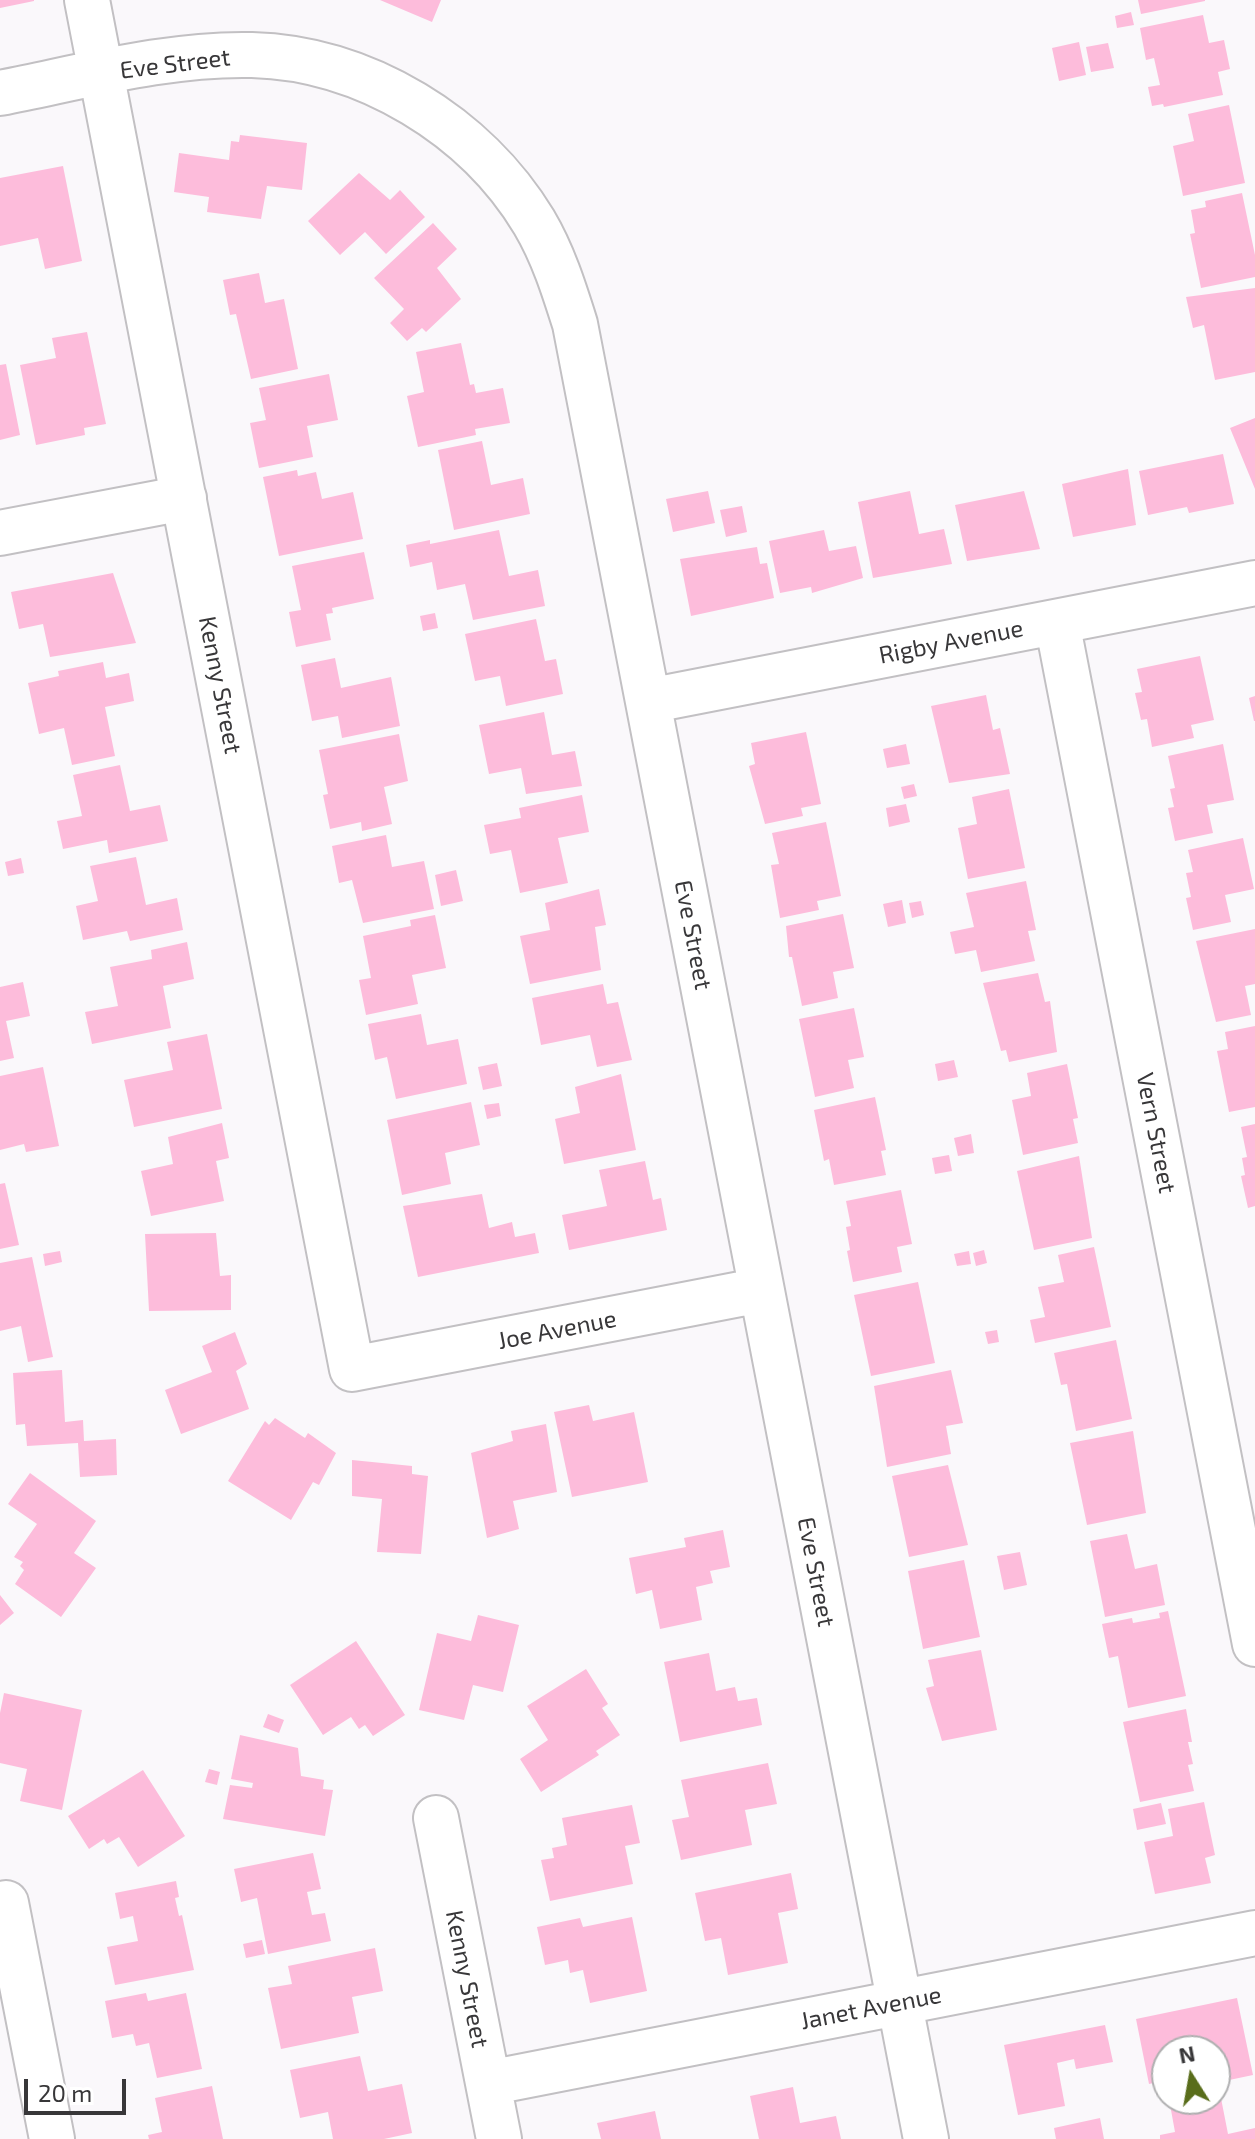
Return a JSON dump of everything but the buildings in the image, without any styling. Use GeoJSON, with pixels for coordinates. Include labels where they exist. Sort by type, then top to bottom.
{"type":"FeatureCollection","features":[{"type":"Feature","properties":{"kind":"street","name":"Kenny Street"},"geometry":{"type":"LineString","coordinates":[[87,0],[352,1369]]}},
{"type":"Feature","properties":{"kind":"street","name":"Eve Street"},"geometry":{"type":"LineString","coordinates":[[0,93],[200,56],[254,55],[303,61],[355,75],[431,114],[473,148],[510,188],[534,223],[558,272],[575,324],[926,2139]]}},
{"type":"Feature","properties":{"kind":"street"},"geometry":{"type":"LineString","coordinates":[[0,533],[184,498]]}},
{"type":"Feature","properties":{"kind":"street","name":"Rigby Avenue"},"geometry":{"type":"LineString","coordinates":[[648,701],[1255,583]]}},
{"type":"Feature","properties":{"kind":"street","name":"Vern Street"},"geometry":{"type":"LineString","coordinates":[[1057,622],[1255,1644]]}},
{"type":"Feature","properties":{"kind":"street","name":"Joe Avenue"},"geometry":{"type":"LineString","coordinates":[[352,1369],[761,1290]]}},
{"type":"Feature","properties":{"kind":"street","name":"Kenny Street"},"geometry":{"type":"LineString","coordinates":[[436,1818],[499,2139]]}},
{"type":"Feature","properties":{"kind":"street"},"geometry":{"type":"LineString","coordinates":[[6,1903],[52,2139]]}},
{"type":"Feature","properties":{"kind":"street","name":"Janet Avenue"},"geometry":{"type":"LineString","coordinates":[[488,2083],[1255,1933]]}}]}
